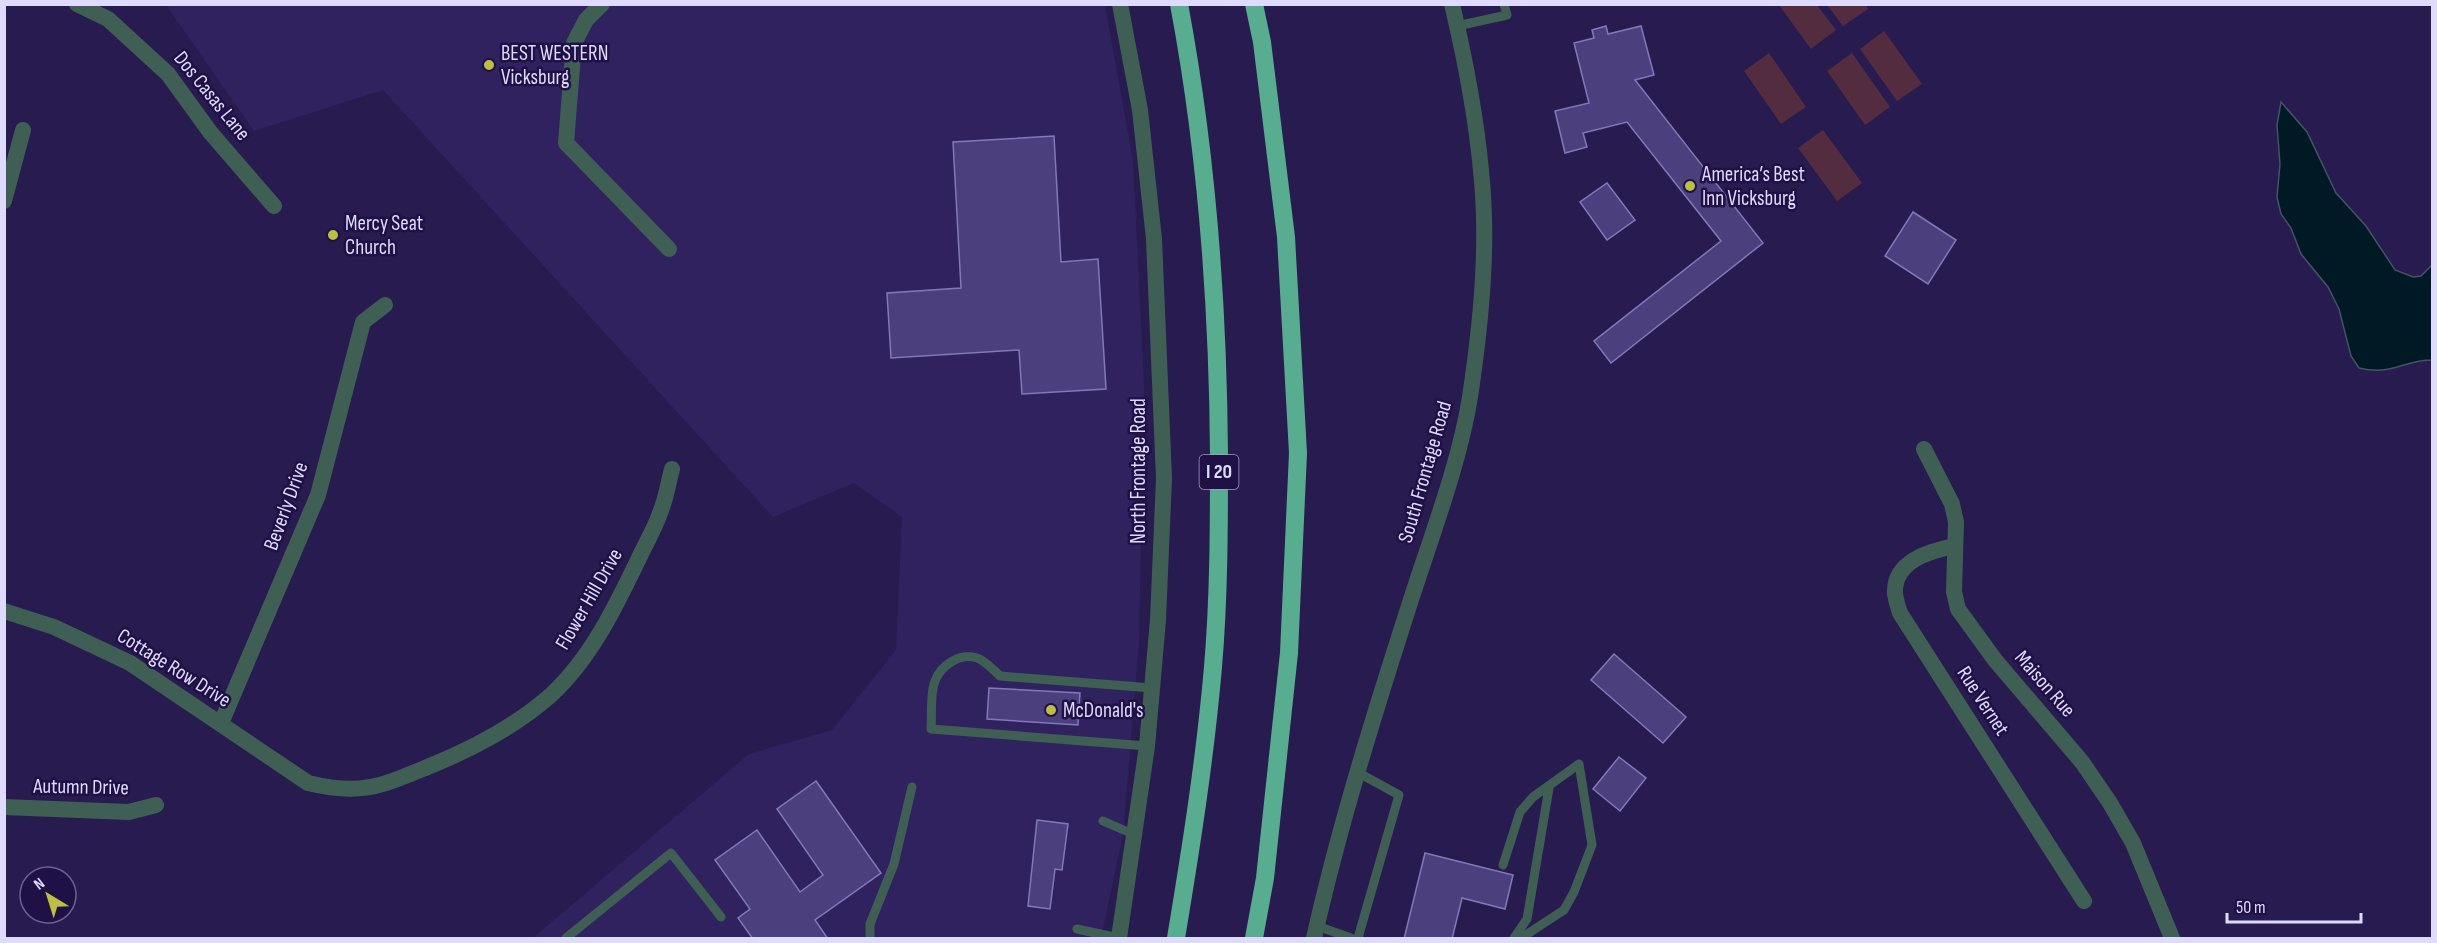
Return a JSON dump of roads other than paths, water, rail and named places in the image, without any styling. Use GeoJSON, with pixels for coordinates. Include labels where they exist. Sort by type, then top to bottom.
{"type":"FeatureCollection","features":[{"type":"Feature","properties":{"kind":"highway"},"geometry":{"type":"LineString","coordinates":[[1173,4],[1189,56]]}},
{"type":"Feature","properties":{"kind":"highway","name":"I 20"},"geometry":{"type":"LineString","coordinates":[[1176,939],[1198,806],[1213,665],[1219,508],[1218,377],[1207,195],[1189,56],[1179,4]]}},
{"type":"Feature","properties":{"kind":"highway"},"geometry":{"type":"LineString","coordinates":[[1254,4],[1262,42],[1286,237],[1298,453],[1289,654],[1264,878],[1254,939]]}},
{"type":"Feature","properties":{"kind":"street","name":"Dos Casas Lane"},"geometry":{"type":"LineString","coordinates":[[77,4],[108,19],[168,74],[210,132],[274,206]]}},
{"type":"Feature","properties":{"kind":"street"},"geometry":{"type":"LineString","coordinates":[[602,4],[586,20],[574,43],[566,143],[669,249]]}},
{"type":"Feature","properties":{"kind":"street","name":"North Frontage Road"},"geometry":{"type":"LineString","coordinates":[[1119,938],[1147,746],[1158,620],[1164,478],[1154,239],[1140,110],[1120,4]]}},
{"type":"Feature","properties":{"kind":"street","name":"South Frontage Road"},"geometry":{"type":"LineString","coordinates":[[1315,932],[1357,772],[1450,476],[1470,399],[1480,307],[1484,228],[1482,172],[1452,4]]}},
{"type":"Feature","properties":{"kind":"street"},"geometry":{"type":"LineString","coordinates":[[4,201],[23,130]]}},
{"type":"Feature","properties":{"kind":"street","name":"Beverly Drive"},"geometry":{"type":"LineString","coordinates":[[221,723],[318,495],[363,322],[385,306]]}},
{"type":"Feature","properties":{"kind":"street","name":"Maison Rue"},"geometry":{"type":"LineString","coordinates":[[1923,449],[1953,504],[1956,522],[1954,592],[1958,609],[1995,660],[2082,762],[2110,803],[2133,843],[2172,939]]}},
{"type":"Feature","properties":{"kind":"street","name":"Flower Hill Drive"},"geometry":{"type":"LineString","coordinates":[[308,783],[335,790],[363,790],[389,783],[460,754],[517,720],[551,695],[595,642],[660,513],[672,469]]}},
{"type":"Feature","properties":{"kind":"street","name":"Rue Vernet"},"geometry":{"type":"LineString","coordinates":[[1954,546],[1930,551],[1905,568],[1896,581],[1895,594],[1900,613],[2084,901]]}},
{"type":"Feature","properties":{"kind":"street","name":"Cottage Row Drive"},"geometry":{"type":"LineString","coordinates":[[4,611],[54,627],[130,663],[308,783]]}},
{"type":"Feature","properties":{"kind":"street","name":"Autumn Drive"},"geometry":{"type":"LineString","coordinates":[[4,807],[129,813],[156,805]]}},
{"type":"Feature","properties":{"kind":"lane"},"geometry":{"type":"LineString","coordinates":[[1457,26],[1507,15],[1504,4]]}},
{"type":"Feature","properties":{"kind":"lane"},"geometry":{"type":"LineString","coordinates":[[1147,746],[931,729],[934,681],[954,660],[967,656],[986,662],[1000,676],[1152,688]]}},
{"type":"Feature","properties":{"kind":"lane"},"geometry":{"type":"LineString","coordinates":[[1503,865],[1520,812],[1533,798],[1579,764],[1592,845],[1574,892],[1564,910],[1521,939]]}},
{"type":"Feature","properties":{"kind":"lane"},"geometry":{"type":"LineString","coordinates":[[1357,772],[1399,795],[1358,939]]}},
{"type":"Feature","properties":{"kind":"lane"},"geometry":{"type":"LineString","coordinates":[[870,939],[870,924],[894,864],[912,787]]}},
{"type":"Feature","properties":{"kind":"lane"},"geometry":{"type":"LineString","coordinates":[[1515,939],[1527,919],[1549,788]]}},
{"type":"Feature","properties":{"kind":"lane"},"geometry":{"type":"LineString","coordinates":[[1104,821],[1135,836]]}},
{"type":"Feature","properties":{"kind":"lane"},"geometry":{"type":"LineString","coordinates":[[566,939],[671,853],[721,916]]}},
{"type":"Feature","properties":{"kind":"lane"},"geometry":{"type":"LineString","coordinates":[[1077,929],[1119,938]]}},
{"type":"Feature","properties":{"kind":"lane"},"geometry":{"type":"LineString","coordinates":[[1315,932],[1351,939]]}},
{"type":"Feature","properties":{"kind":"water"},"geometry":{"type":"Polygon","coordinates":[[[2281,102],[2307,132],[2336,193],[2366,226],[2395,270],[2413,277],[2421,276],[2432,265],[2432,360],[2413,362],[2389,369],[2371,370],[2359,368],[2351,356],[2339,309],[2328,287],[2301,254],[2291,228],[2281,214],[2277,197],[2280,164],[2277,125],[2281,102]]]}},
{"type":"Feature","properties":{"kind":"place","name":"BEST WESTERN Vicksburg"},"geometry":{"type":"Point","coordinates":[489,65]}},
{"type":"Feature","properties":{"kind":"place","name":"America’s Best Inn Vicksburg"},"geometry":{"type":"Point","coordinates":[1690,186]}},
{"type":"Feature","properties":{"kind":"place","name":"Mercy Seat Church"},"geometry":{"type":"Point","coordinates":[333,235]}},
{"type":"Feature","properties":{"kind":"place","name":"McDonald's"},"geometry":{"type":"Point","coordinates":[1051,710]}}]}
